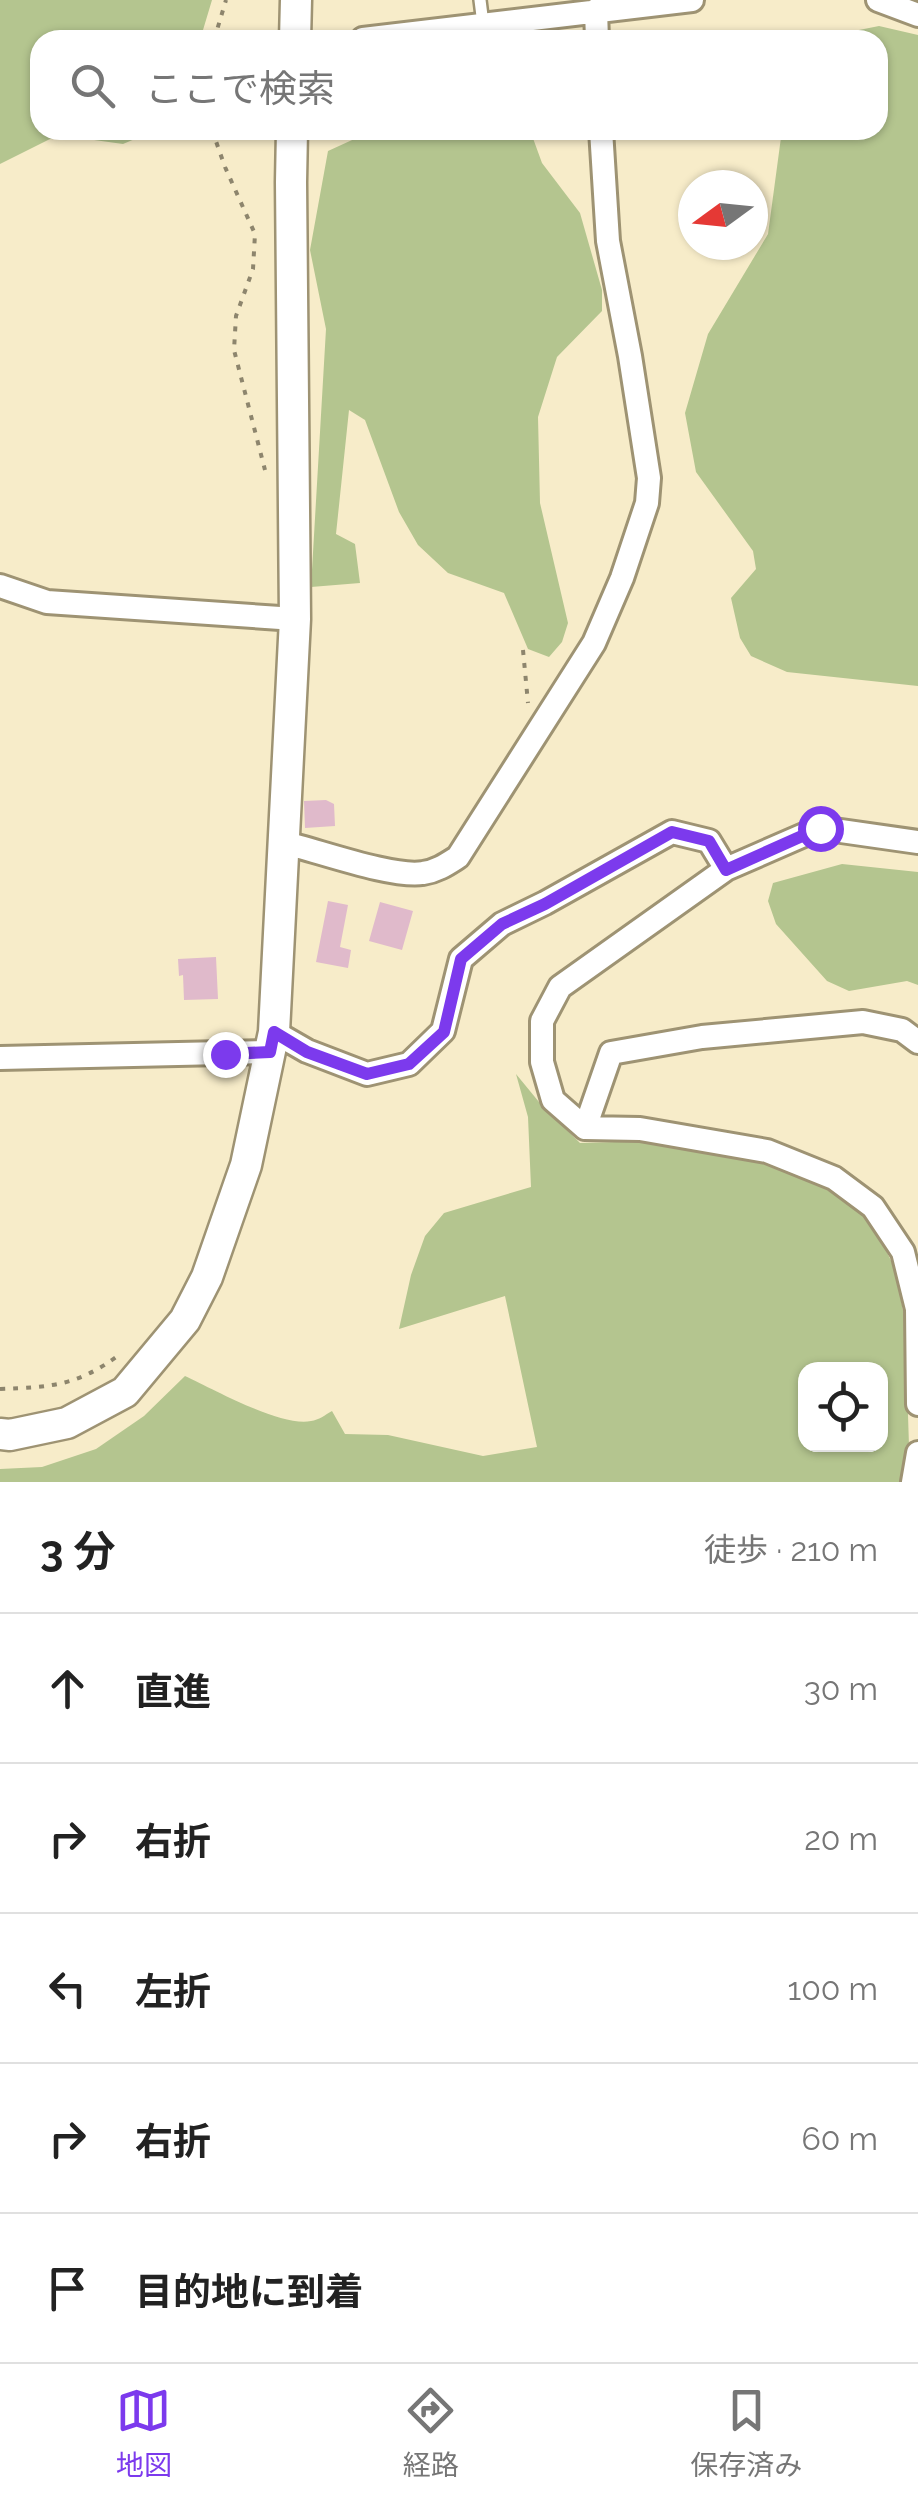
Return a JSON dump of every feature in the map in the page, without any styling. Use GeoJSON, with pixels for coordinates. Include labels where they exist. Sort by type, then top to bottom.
{"type":"FeatureCollection","features":[{"type":"Feature","properties":{"kind":"street"},"geometry":{"type":"LineString","coordinates":[[295,30],[296,0]]}},
{"type":"Feature","properties":{"kind":"street"},"geometry":{"type":"LineString","coordinates":[[432,30],[692,0]]}},
{"type":"Feature","properties":{"kind":"street"},"geometry":{"type":"LineString","coordinates":[[878,0],[918,15]]}},
{"type":"Feature","properties":{"kind":"street"},"geometry":{"type":"LineString","coordinates":[[596,10],[597,30]]}},
{"type":"Feature","properties":{"kind":"street"},"geometry":{"type":"LineString","coordinates":[[0,1434],[67,1422],[125,1392],[185,1320],[207,1278],[246,1164],[272,1042],[295,619],[292,140]]}},
{"type":"Feature","properties":{"kind":"street"},"geometry":{"type":"LineString","coordinates":[[285,843],[396,872],[418,874],[437,870],[458,857],[594,643],[622,578],[647,502],[649,478],[608,242],[603,140]]}},
{"type":"Feature","properties":{"kind":"street"},"geometry":{"type":"LineString","coordinates":[[0,586],[47,602],[295,619]]}},
{"type":"Feature","properties":{"kind":"street"},"geometry":{"type":"LineString","coordinates":[[918,842],[820,828],[726,870],[560,986],[542,1020],[542,1062],[553,1100],[585,1128],[640,1128],[766,1152],[834,1178],[873,1207],[903,1252],[917,1309],[918,1404]]}},
{"type":"Feature","properties":{"kind":"street"},"geometry":{"type":"LineString","coordinates":[[0,1058],[272,1042],[367,1074],[409,1064],[444,1032],[461,959],[502,924],[672,832],[709,841],[726,870]]}},
{"type":"Feature","properties":{"kind":"street"},"geometry":{"type":"LineString","coordinates":[[585,1128],[612,1054],[702,1037],[863,1022],[902,1030],[918,1042]]}},
{"type":"Feature","properties":{"kind":"street"},"geometry":{"type":"LineString","coordinates":[[913,1482],[918,1453]]}},
{"type":"Feature","properties":{"kind":"lane"},"geometry":{"type":"LineString","coordinates":[[480,0],[483,24]]}},
{"type":"Feature","properties":{"kind":"path"},"geometry":{"type":"LineString","coordinates":[[217,30],[226,0]]}},
{"type":"Feature","properties":{"kind":"path"},"geometry":{"type":"LineString","coordinates":[[216,140],[255,234],[252,269],[236,316],[234,350],[265,468]]}},
{"type":"Feature","properties":{"kind":"path"},"geometry":{"type":"LineString","coordinates":[[522,650],[532,742]]}},
{"type":"Feature","properties":{"kind":"path"},"geometry":{"type":"LineString","coordinates":[[0,1389],[54,1387],[95,1373],[124,1352]]}},
{"type":"Feature","properties":{"kind":"green space"},"geometry":{"type":"Polygon","coordinates":[[[0,0],[212,0],[203,30],[30,30],[30,140],[48,140],[0,164],[0,0]]]}},
{"type":"Feature","properties":{"kind":"green space"},"geometry":{"type":"Polygon","coordinates":[[[879,26],[918,35],[918,686],[787,672],[751,656],[740,638],[731,598],[756,569],[753,551],[696,472],[685,413],[708,334],[752,260],[768,260],[781,140],[888,140],[888,30],[859,30],[879,26]]]}},
{"type":"Feature","properties":{"kind":"green space"},"geometry":{"type":"Polygon","coordinates":[[[94,140],[132,140],[123,144],[94,140]]]}},
{"type":"Feature","properties":{"kind":"green space"},"geometry":{"type":"Polygon","coordinates":[[[352,140],[534,140],[542,163],[580,213],[602,290],[602,311],[557,357],[538,417],[540,503],[568,623],[562,642],[549,657],[528,649],[504,593],[448,573],[418,545],[399,512],[365,420],[349,410],[336,534],[355,544],[360,583],[311,587],[326,329],[310,250],[328,151],[352,140]]]}},
{"type":"Feature","properties":{"kind":"green space"},"geometry":{"type":"Polygon","coordinates":[[[842,864],[918,872],[918,985],[907,981],[849,991],[827,981],[776,924],[768,901],[773,883],[842,864]]]}},
{"type":"Feature","properties":{"kind":"green space"},"geometry":{"type":"Polygon","coordinates":[[[516,1074],[580,1143],[650,1141],[749,1159],[811,1179],[855,1201],[896,1271],[905,1322],[909,1446],[900,1482],[0,1482],[0,1469],[42,1467],[96,1449],[144,1416],[185,1376],[283,1418],[311,1421],[332,1411],[345,1434],[388,1435],[483,1456],[537,1447],[505,1296],[399,1329],[425,1236],[444,1213],[531,1187],[528,1117],[516,1074]]]}},
{"type":"Feature","properties":{"kind":"building"},"geometry":{"type":"Polygon","coordinates":[[[326,800],[334,804],[335,826],[305,828],[304,801],[326,800]]]}},
{"type":"Feature","properties":{"kind":"building"},"geometry":{"type":"Polygon","coordinates":[[[328,901],[348,905],[340,947],[351,950],[348,968],[316,962],[328,901]]]}},
{"type":"Feature","properties":{"kind":"building"},"geometry":{"type":"Polygon","coordinates":[[[380,902],[413,911],[402,950],[369,941],[380,902]]]}},
{"type":"Feature","properties":{"kind":"building"},"geometry":{"type":"Polygon","coordinates":[[[216,957],[218,999],[184,1000],[178,959],[216,957]]]}},
{"type":"Feature","properties":{"kind":"route"},"geometry":{"type":"LineString","coordinates":[[225,1054],[270,1052],[274,1032],[307,1052],[367,1074],[409,1064],[444,1032],[461,959],[502,924],[672,832],[709,841],[726,870],[820,828]]}}]}
